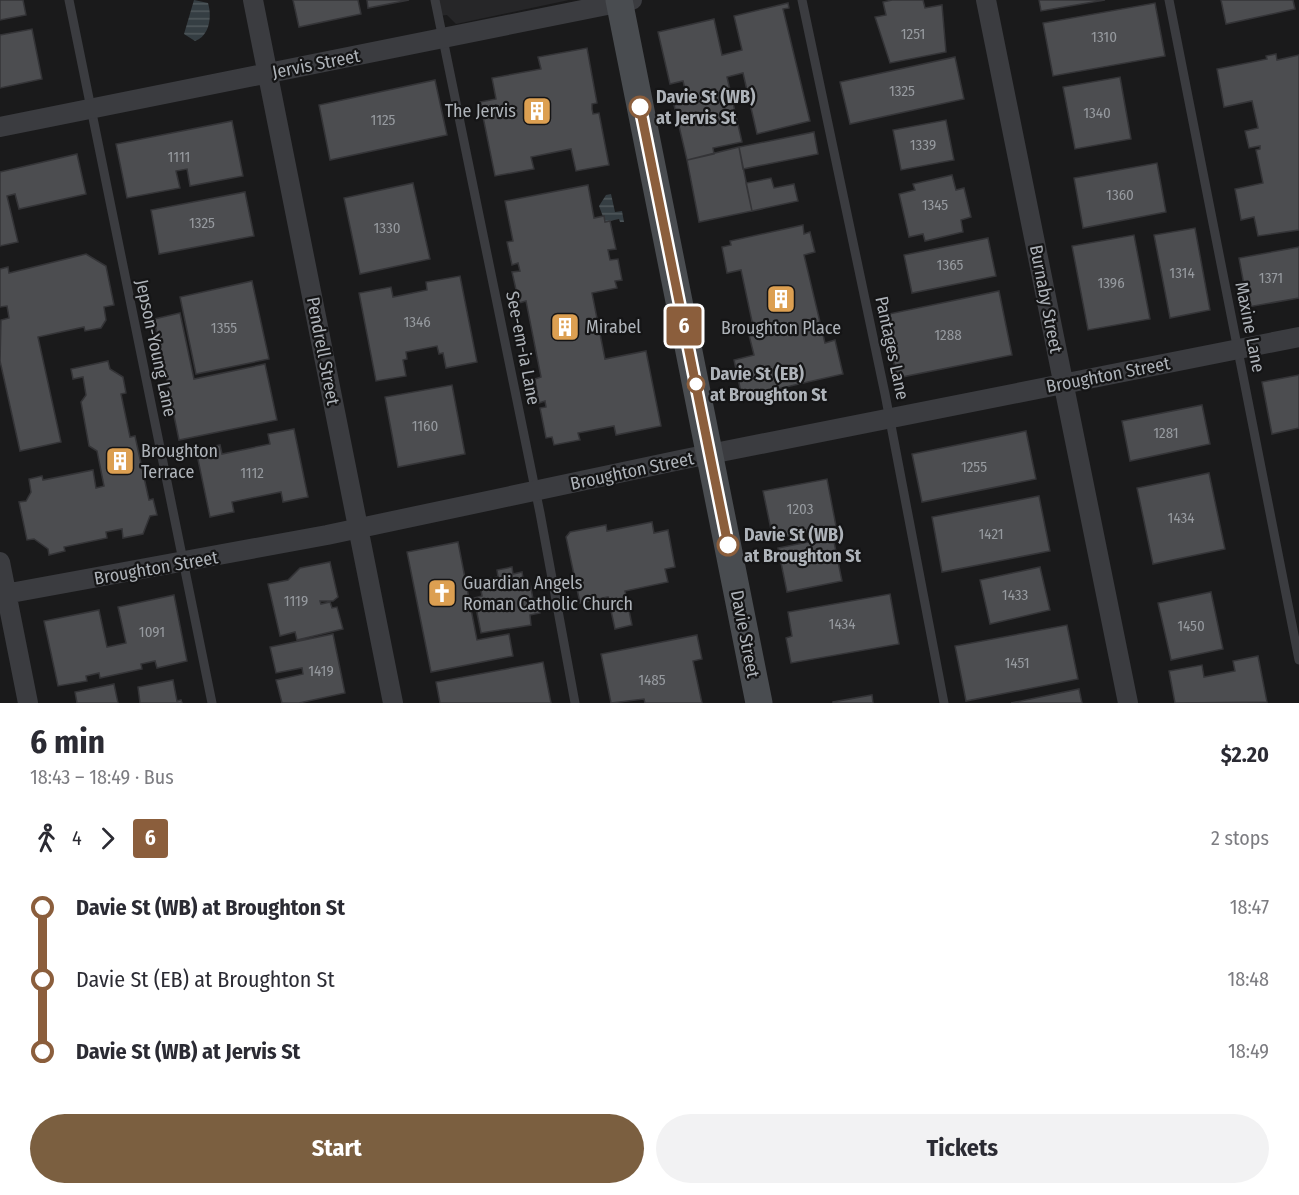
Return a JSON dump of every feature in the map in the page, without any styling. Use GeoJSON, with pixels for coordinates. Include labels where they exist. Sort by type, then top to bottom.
{"type":"FeatureCollection","features":[{"type":"Feature","properties":{"kind":"main road","name":"Davie Street"},"geometry":{"type":"LineString","coordinates":[[623,1],[759,703]]}},
{"type":"Feature","properties":{"kind":"street","name":"Pendrell Street"},"geometry":{"type":"LineString","coordinates":[[253,0],[393,703]]}},
{"type":"Feature","properties":{"kind":"street","name":"Burnaby Street"},"geometry":{"type":"LineString","coordinates":[[986,0],[1128,703]]}},
{"type":"Feature","properties":{"kind":"street","name":"Jervis Street"},"geometry":{"type":"LineString","coordinates":[[0,127],[444,40],[623,1]]}},
{"type":"Feature","properties":{"kind":"street","name":"Broughton Street"},"geometry":{"type":"LineString","coordinates":[[3,595],[183,563],[359,528],[1299,337]]}},
{"type":"Feature","properties":{"kind":"street"},"geometry":{"type":"LineString","coordinates":[[0,562],[3,595],[28,703]]}},
{"type":"Feature","properties":{"kind":"lane","name":"Jepson-Young Lane"},"geometry":{"type":"LineString","coordinates":[[69,0],[212,703]]}},
{"type":"Feature","properties":{"kind":"lane","name":"See-em-ia Lane"},"geometry":{"type":"LineString","coordinates":[[435,0],[576,703]]}},
{"type":"Feature","properties":{"kind":"lane","name":"Pantages Lane"},"geometry":{"type":"LineString","coordinates":[[802,0],[889,420],[944,703]]}},
{"type":"Feature","properties":{"kind":"lane","name":"Maxine Lane"},"geometry":{"type":"LineString","coordinates":[[1169,0],[1299,660]]}},
{"type":"Feature","properties":{"kind":"shaded area"},"geometry":{"type":"Polygon","coordinates":[[[194,0],[208,3],[210,14],[207,30],[195,41],[184,34],[194,0]]]}},
{"type":"Feature","properties":{"kind":"shaded area"},"geometry":{"type":"Polygon","coordinates":[[[435,0],[569,0],[456,24],[447,15],[438,16],[435,0]]]}},
{"type":"Feature","properties":{"kind":"shaded area"},"geometry":{"type":"Polygon","coordinates":[[[611,194],[615,212],[622,211],[624,222],[620,222],[619,219],[605,222],[599,206],[606,195],[611,194]]]}},
{"type":"Feature","properties":{"kind":"building"},"geometry":{"type":"Polygon","coordinates":[[[0,0],[23,0],[26,15],[0,20],[0,0]]]}},
{"type":"Feature","properties":{"kind":"building"},"geometry":{"type":"Polygon","coordinates":[[[293,0],[358,0],[361,14],[299,27],[293,0]]]}},
{"type":"Feature","properties":{"kind":"building"},"geometry":{"type":"Polygon","coordinates":[[[367,0],[409,0],[368,8],[367,0]]]}},
{"type":"Feature","properties":{"kind":"building"},"geometry":{"type":"Polygon","coordinates":[[[923,0],[925,8],[942,5],[946,52],[890,63],[875,17],[886,15],[883,2],[923,0]]]}},
{"type":"Feature","properties":{"kind":"building"},"geometry":{"type":"Polygon","coordinates":[[[1039,0],[1105,0],[1041,11],[1039,0]]]}},
{"type":"Feature","properties":{"kind":"building"},"geometry":{"type":"Polygon","coordinates":[[[1221,0],[1293,0],[1295,9],[1226,24],[1221,0]]]}},
{"type":"Feature","properties":{"kind":"building"},"geometry":{"type":"Polygon","coordinates":[[[788,3],[789,8],[783,9],[810,121],[757,134],[743,73],[727,77],[742,142],[713,148],[714,154],[687,160],[674,105],[688,102],[683,81],[670,84],[658,32],[714,19],[722,55],[742,50],[734,16],[788,3]]]}},
{"type":"Feature","properties":{"kind":"building"},"geometry":{"type":"Polygon","coordinates":[[[1155,3],[1165,56],[1053,76],[1043,23],[1155,3]]]}},
{"type":"Feature","properties":{"kind":"building"},"geometry":{"type":"Polygon","coordinates":[[[32,29],[42,79],[0,88],[0,35],[32,29]]]}},
{"type":"Feature","properties":{"kind":"building","name":"The Jervis"},"geometry":{"type":"Polygon","coordinates":[[[587,48],[597,103],[592,104],[592,109],[593,114],[599,113],[609,165],[576,171],[571,149],[531,157],[534,169],[495,176],[480,102],[496,99],[492,78],[541,69],[538,57],[587,48]]]}},
{"type":"Feature","properties":{"kind":"building"},"geometry":{"type":"Polygon","coordinates":[[[1276,54],[1277,60],[1299,55],[1299,230],[1258,236],[1254,217],[1241,220],[1235,189],[1263,183],[1256,150],[1260,149],[1260,146],[1249,148],[1245,131],[1258,128],[1252,101],[1224,107],[1217,69],[1267,59],[1266,56],[1276,54]]]}},
{"type":"Feature","properties":{"kind":"building"},"geometry":{"type":"Polygon","coordinates":[[[955,57],[964,99],[850,124],[840,82],[955,57]]]}},
{"type":"Feature","properties":{"kind":"building"},"geometry":{"type":"Polygon","coordinates":[[[1120,77],[1131,139],[1075,149],[1063,87],[1120,77]]]}},
{"type":"Feature","properties":{"kind":"building"},"geometry":{"type":"Polygon","coordinates":[[[435,80],[447,135],[330,160],[319,105],[435,80]]]}},
{"type":"Feature","properties":{"kind":"building"},"geometry":{"type":"Polygon","coordinates":[[[946,120],[954,160],[901,170],[893,130],[946,120]]]}},
{"type":"Feature","properties":{"kind":"building"},"geometry":{"type":"Polygon","coordinates":[[[232,121],[243,176],[190,186],[187,169],[176,171],[180,188],[127,198],[116,144],[232,121]]]}},
{"type":"Feature","properties":{"kind":"building"},"geometry":{"type":"Polygon","coordinates":[[[814,132],[818,154],[743,169],[739,147],[814,132]]]}},
{"type":"Feature","properties":{"kind":"building"},"geometry":{"type":"Polygon","coordinates":[[[739,147],[752,211],[699,222],[687,160],[739,147]]]}},
{"type":"Feature","properties":{"kind":"building"},"geometry":{"type":"Polygon","coordinates":[[[77,154],[86,194],[19,209],[15,194],[7,196],[18,242],[0,246],[0,172],[77,154]]]}},
{"type":"Feature","properties":{"kind":"building"},"geometry":{"type":"Polygon","coordinates":[[[1157,163],[1166,212],[1083,228],[1074,178],[1157,163]]]}},
{"type":"Feature","properties":{"kind":"building"},"geometry":{"type":"Polygon","coordinates":[[[952,175],[956,190],[964,188],[971,217],[961,220],[963,232],[925,241],[923,234],[909,237],[899,194],[915,190],[913,184],[952,175]]]}},
{"type":"Feature","properties":{"kind":"building"},"geometry":{"type":"Polygon","coordinates":[[[771,178],[774,188],[794,184],[798,201],[752,211],[746,183],[771,178]]]}},
{"type":"Feature","properties":{"kind":"building"},"geometry":{"type":"Polygon","coordinates":[[[413,183],[430,259],[360,274],[344,198],[413,183]]]}},
{"type":"Feature","properties":{"kind":"building","name":"Mirabel"},"geometry":{"type":"Polygon","coordinates":[[[588,185],[594,218],[604,216],[605,222],[610,221],[616,249],[608,250],[610,260],[618,259],[622,280],[615,281],[617,288],[592,293],[605,359],[646,351],[661,426],[616,435],[614,426],[578,433],[580,440],[554,445],[552,437],[546,438],[540,408],[546,407],[545,401],[539,403],[535,379],[541,377],[526,301],[519,303],[512,272],[520,271],[518,263],[512,265],[507,242],[513,241],[505,201],[588,185]]]}},
{"type":"Feature","properties":{"kind":"building"},"geometry":{"type":"Polygon","coordinates":[[[245,192],[254,236],[159,254],[151,210],[245,192]]]}},
{"type":"Feature","properties":{"kind":"building","name":"Broughton Place"},"geometry":{"type":"Polygon","coordinates":[[[803,225],[804,234],[810,232],[815,252],[804,255],[825,343],[835,340],[843,374],[742,397],[734,360],[754,355],[747,327],[753,326],[741,270],[727,273],[722,247],[731,245],[730,241],[803,225]]]}},
{"type":"Feature","properties":{"kind":"building"},"geometry":{"type":"Polygon","coordinates":[[[1195,228],[1210,310],[1170,318],[1154,235],[1195,228]]]}},
{"type":"Feature","properties":{"kind":"building"},"geometry":{"type":"Polygon","coordinates":[[[1134,235],[1150,319],[1088,330],[1072,246],[1134,235]]]}},
{"type":"Feature","properties":{"kind":"building"},"geometry":{"type":"Polygon","coordinates":[[[988,238],[996,276],[912,293],[904,255],[988,238]]]}},
{"type":"Feature","properties":{"kind":"building"},"geometry":{"type":"Polygon","coordinates":[[[1299,247],[1299,298],[1248,307],[1239,258],[1299,247]]]}},
{"type":"Feature","properties":{"kind":"building"},"geometry":{"type":"Polygon","coordinates":[[[86,254],[106,266],[114,305],[104,307],[106,320],[101,328],[85,331],[84,327],[38,337],[61,442],[20,451],[0,361],[1,320],[9,318],[7,306],[0,307],[0,269],[8,267],[9,273],[86,254]]]}},
{"type":"Feature","properties":{"kind":"building"},"geometry":{"type":"Polygon","coordinates":[[[460,276],[477,362],[446,368],[443,353],[439,354],[437,346],[406,352],[407,359],[403,360],[406,376],[376,381],[359,293],[391,287],[393,297],[427,290],[426,282],[460,276]]]}},
{"type":"Feature","properties":{"kind":"building"},"geometry":{"type":"Polygon","coordinates":[[[252,281],[269,359],[196,374],[180,297],[252,281]]]}},
{"type":"Feature","properties":{"kind":"building"},"geometry":{"type":"Polygon","coordinates":[[[999,291],[1012,355],[897,378],[884,315],[999,291]]]}},
{"type":"Feature","properties":{"kind":"building"},"geometry":{"type":"Polygon","coordinates":[[[180,313],[194,379],[265,364],[277,420],[179,440],[154,319],[180,313]]]}},
{"type":"Feature","properties":{"kind":"building","name":"Broughton Terrace"},"geometry":{"type":"Polygon","coordinates":[[[108,361],[110,369],[123,377],[126,393],[121,394],[130,437],[135,436],[149,500],[153,499],[157,515],[150,516],[143,534],[123,538],[122,529],[106,532],[107,538],[64,547],[65,551],[49,555],[48,549],[34,539],[27,540],[19,502],[26,501],[31,492],[29,479],[42,476],[43,480],[93,470],[96,488],[104,486],[97,451],[89,446],[81,402],[86,395],[83,377],[73,379],[71,369],[108,361]]]}},
{"type":"Feature","properties":{"kind":"building"},"geometry":{"type":"Polygon","coordinates":[[[1299,375],[1299,428],[1272,434],[1262,382],[1299,375]]]}},
{"type":"Feature","properties":{"kind":"building"},"geometry":{"type":"Polygon","coordinates":[[[452,385],[465,454],[398,467],[385,397],[452,385]]]}},
{"type":"Feature","properties":{"kind":"building"},"geometry":{"type":"Polygon","coordinates":[[[1202,405],[1210,444],[1130,461],[1122,421],[1202,405]]]}},
{"type":"Feature","properties":{"kind":"building"},"geometry":{"type":"Polygon","coordinates":[[[294,429],[308,497],[283,502],[281,492],[232,502],[234,512],[210,517],[196,450],[220,445],[222,454],[270,444],[268,434],[294,429]]]}},
{"type":"Feature","properties":{"kind":"building"},"geometry":{"type":"Polygon","coordinates":[[[1026,431],[1036,479],[922,502],[912,454],[1026,431]]]}},
{"type":"Feature","properties":{"kind":"building"},"geometry":{"type":"Polygon","coordinates":[[[1209,473],[1225,549],[1153,564],[1137,488],[1209,473]]]}},
{"type":"Feature","properties":{"kind":"building"},"geometry":{"type":"Polygon","coordinates":[[[827,479],[836,526],[773,539],[763,491],[827,479]]]}},
{"type":"Feature","properties":{"kind":"building"},"geometry":{"type":"Polygon","coordinates":[[[1039,496],[1050,551],[942,572],[932,517],[1039,496]]]}},
{"type":"Feature","properties":{"kind":"building"},"geometry":{"type":"Polygon","coordinates":[[[652,522],[654,533],[668,530],[675,567],[665,569],[668,582],[625,591],[632,625],[615,629],[608,597],[580,603],[566,537],[570,532],[606,525],[607,531],[652,522]]]}},
{"type":"Feature","properties":{"kind":"building"},"geometry":{"type":"Polygon","coordinates":[[[833,537],[842,581],[787,592],[778,548],[833,537]]]}},
{"type":"Feature","properties":{"kind":"building","name":"Guardian Angels Roman Catholic Church"},"geometry":{"type":"Polygon","coordinates":[[[458,542],[477,640],[509,634],[513,656],[431,672],[407,552],[458,542]]]}},
{"type":"Feature","properties":{"kind":"building"},"geometry":{"type":"Polygon","coordinates":[[[330,562],[338,597],[333,601],[320,601],[321,604],[330,602],[332,608],[337,607],[343,629],[297,640],[295,632],[280,636],[268,584],[288,580],[300,568],[330,562]]]}},
{"type":"Feature","properties":{"kind":"building"},"geometry":{"type":"Polygon","coordinates":[[[512,567],[513,574],[522,572],[524,584],[530,583],[533,599],[537,598],[540,613],[530,615],[531,625],[481,633],[474,598],[482,596],[479,580],[498,577],[497,570],[512,567]]]}},
{"type":"Feature","properties":{"kind":"building"},"geometry":{"type":"Polygon","coordinates":[[[1040,567],[1050,610],[990,624],[980,580],[1040,567]]]}},
{"type":"Feature","properties":{"kind":"building"},"geometry":{"type":"Polygon","coordinates":[[[1211,592],[1223,649],[1171,660],[1158,603],[1211,592]]]}},
{"type":"Feature","properties":{"kind":"building"},"geometry":{"type":"Polygon","coordinates":[[[890,594],[899,644],[791,663],[786,638],[792,636],[788,612],[890,594]]]}},
{"type":"Feature","properties":{"kind":"building"},"geometry":{"type":"Polygon","coordinates":[[[174,595],[187,661],[157,668],[155,661],[141,664],[142,669],[100,678],[99,673],[86,676],[87,681],[58,686],[44,621],[99,610],[107,647],[126,643],[118,607],[174,595]]]}},
{"type":"Feature","properties":{"kind":"building"},"geometry":{"type":"Polygon","coordinates":[[[1067,625],[1078,679],[966,701],[955,646],[1067,625]]]}},
{"type":"Feature","properties":{"kind":"building"},"geometry":{"type":"Polygon","coordinates":[[[333,634],[345,693],[299,703],[282,703],[276,680],[303,674],[302,668],[276,673],[270,647],[333,634]]]}},
{"type":"Feature","properties":{"kind":"building"},"geometry":{"type":"Polygon","coordinates":[[[697,635],[702,659],[693,661],[702,703],[645,703],[644,699],[611,703],[601,654],[697,635]]]}},
{"type":"Feature","properties":{"kind":"building"},"geometry":{"type":"Polygon","coordinates":[[[1258,656],[1267,702],[1175,703],[1169,671],[1202,665],[1204,677],[1235,671],[1233,661],[1258,656]]]}},
{"type":"Feature","properties":{"kind":"building"},"geometry":{"type":"Polygon","coordinates":[[[543,662],[551,703],[440,703],[436,682],[543,662]]]}},
{"type":"Feature","properties":{"kind":"building"},"geometry":{"type":"Polygon","coordinates":[[[173,680],[177,701],[181,700],[182,703],[140,703],[138,687],[173,680]]]}},
{"type":"Feature","properties":{"kind":"building"},"geometry":{"type":"Polygon","coordinates":[[[114,684],[118,703],[77,703],[75,692],[114,684]]]}},
{"type":"Feature","properties":{"kind":"building"},"geometry":{"type":"Polygon","coordinates":[[[1079,689],[1082,703],[1011,703],[1079,689]]]}},
{"type":"Feature","properties":{"kind":"building"},"geometry":{"type":"Polygon","coordinates":[[[872,695],[873,703],[833,703],[833,702],[872,695]]]}},
{"type":"Feature","properties":{"kind":"bus line","name":"6"},"geometry":{"type":"LineString","coordinates":[[640,107],[728,545]]}},
{"type":"Feature","properties":{"kind":"place","name":"Davie St (WB) at Jervis St"},"geometry":{"type":"Point","coordinates":[640,107]}},
{"type":"Feature","properties":{"kind":"place","name":"The Jervis"},"geometry":{"type":"Point","coordinates":[537,111]}},
{"type":"Feature","properties":{"kind":"place","name":"Broughton Place"},"geometry":{"type":"Point","coordinates":[781,299]}},
{"type":"Feature","properties":{"kind":"place","name":"Mirabel"},"geometry":{"type":"Point","coordinates":[565,327]}},
{"type":"Feature","properties":{"kind":"place","name":"Davie St (EB) at Broughton St"},"geometry":{"type":"Point","coordinates":[696,384]}},
{"type":"Feature","properties":{"kind":"place","name":"Broughton Terrace"},"geometry":{"type":"Point","coordinates":[120,461]}},
{"type":"Feature","properties":{"kind":"place","name":"Davie St (WB) at Broughton St"},"geometry":{"type":"Point","coordinates":[728,545]}},
{"type":"Feature","properties":{"kind":"place","name":"Guardian Angels Roman Catholic Church"},"geometry":{"type":"Point","coordinates":[442,593]}}]}
